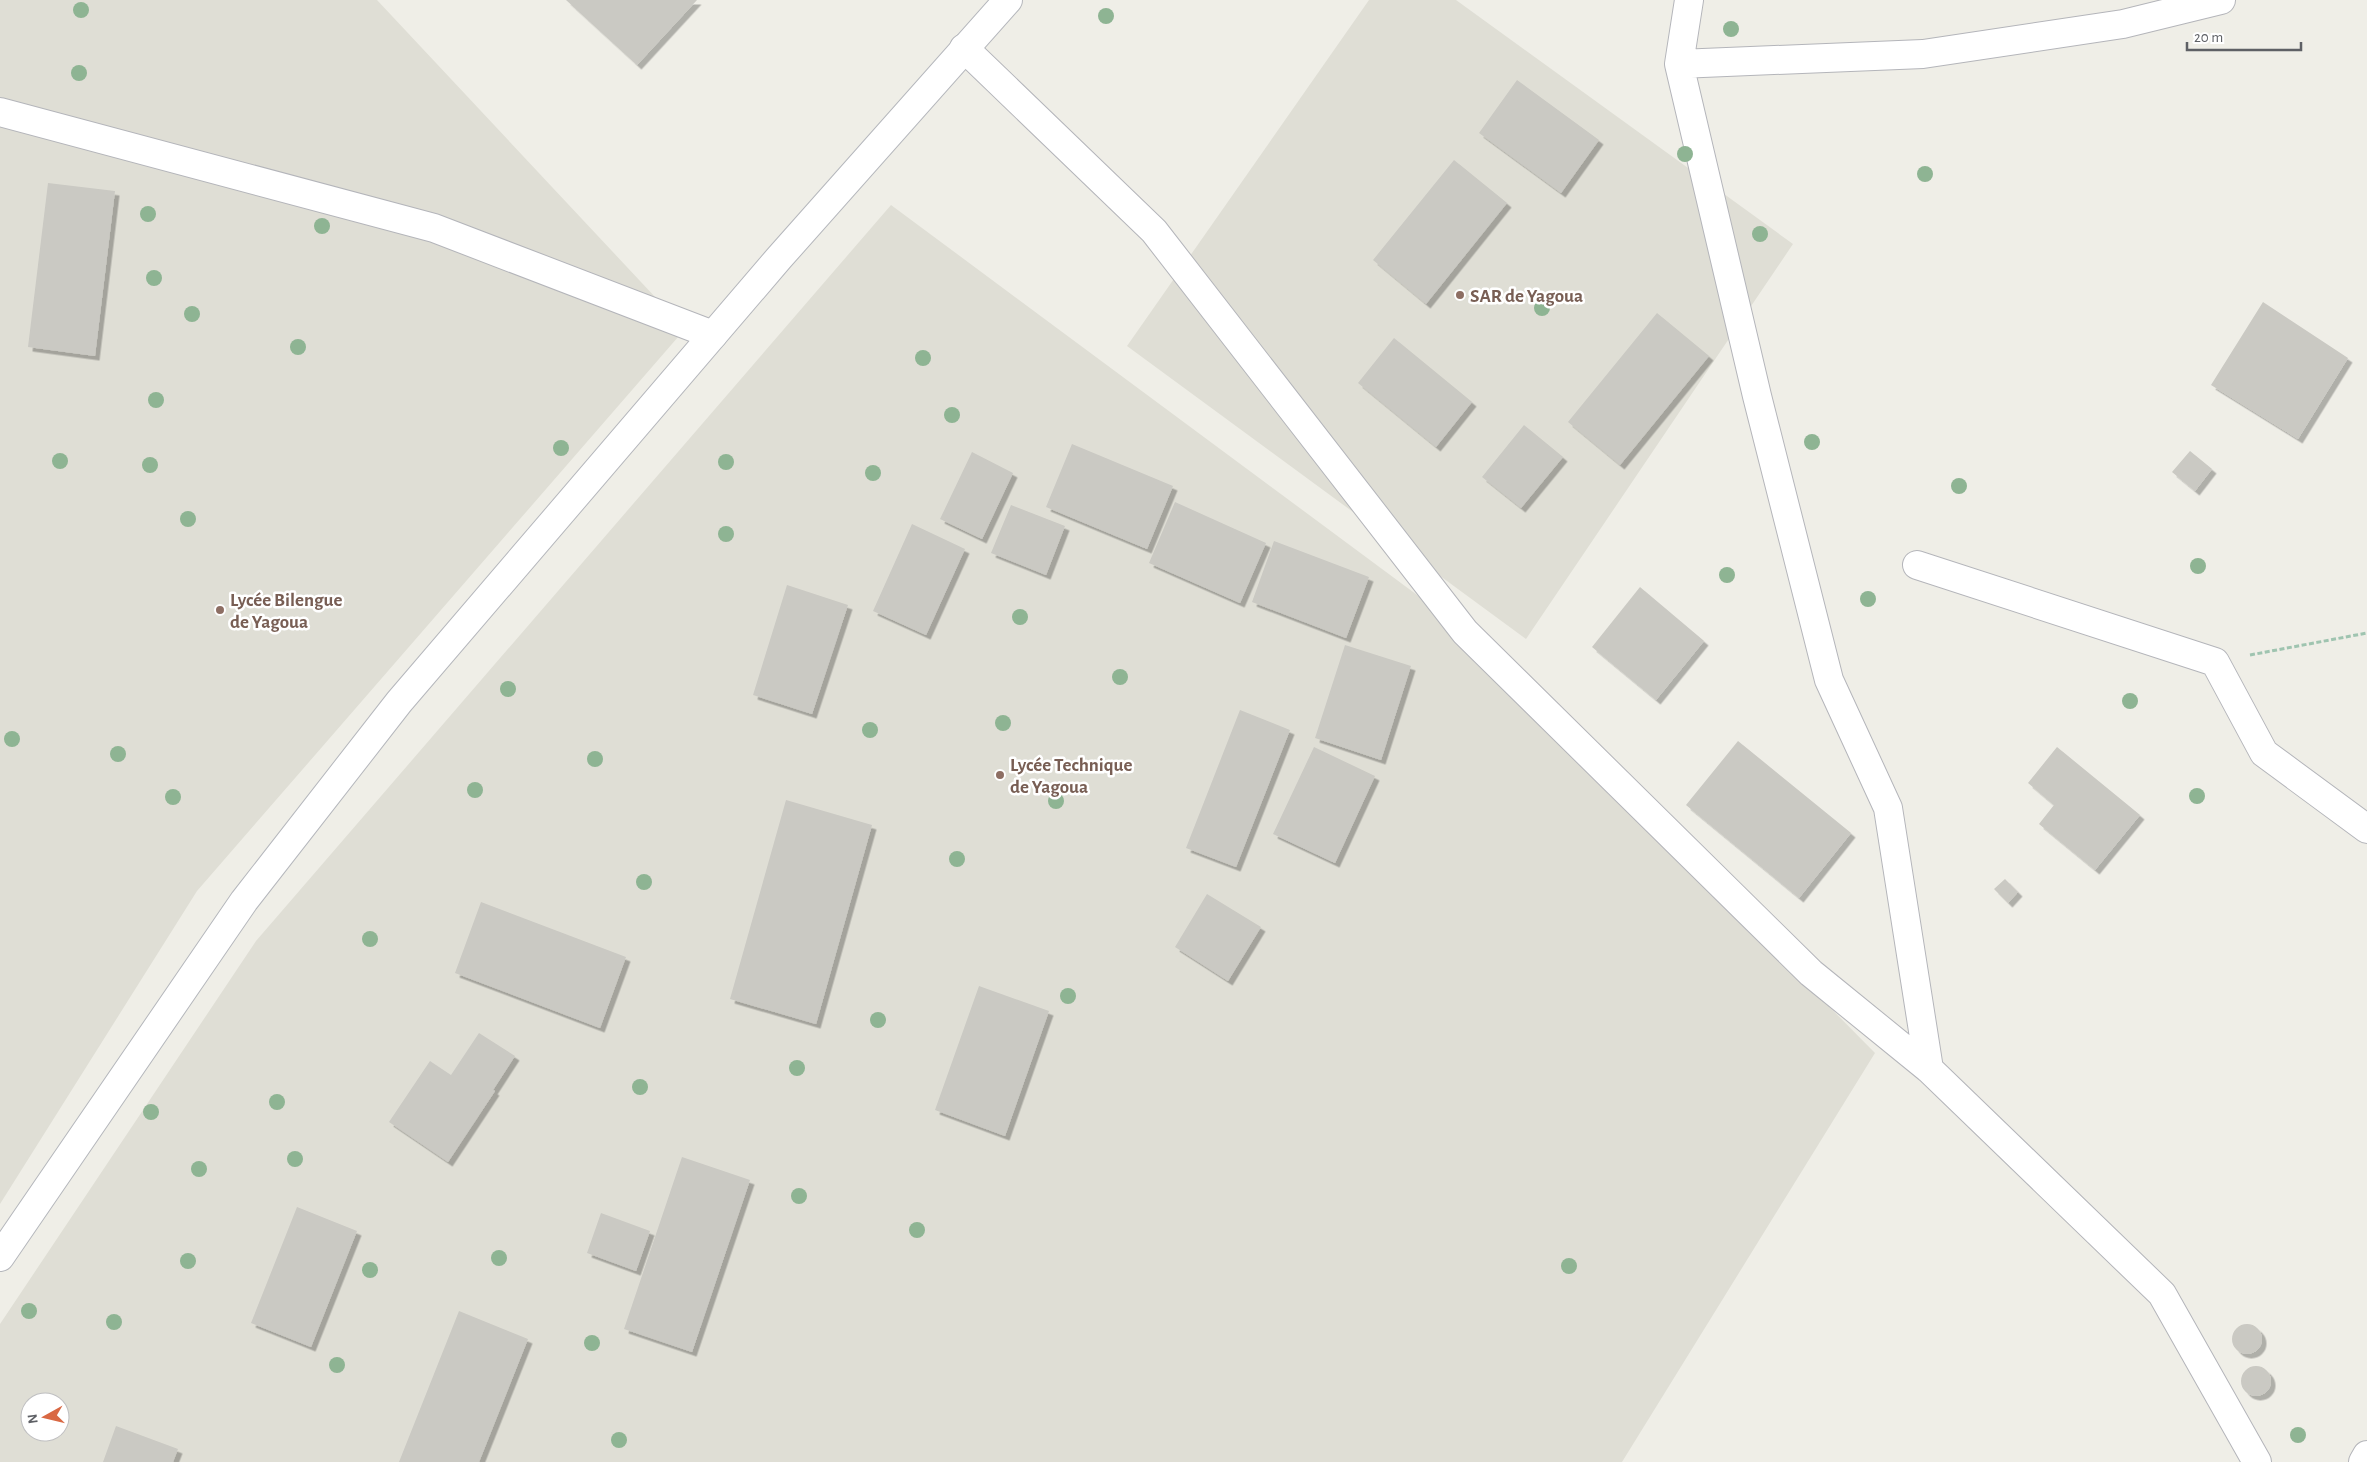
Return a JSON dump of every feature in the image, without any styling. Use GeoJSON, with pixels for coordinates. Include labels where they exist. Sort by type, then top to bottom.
{"type":"FeatureCollection","features":[{"type":"Feature","properties":{"kind":"street"},"geometry":{"type":"LineString","coordinates":[[0,1257],[244,900],[399,702],[713,335],[1008,0]]}},
{"type":"Feature","properties":{"kind":"street"},"geometry":{"type":"LineString","coordinates":[[1689,0],[1679,64],[1757,396],[1829,680],[1888,808],[1929,1069]]}},
{"type":"Feature","properties":{"kind":"street"},"geometry":{"type":"LineString","coordinates":[[1679,64],[1923,54],[2123,24],[2221,0]]}},
{"type":"Feature","properties":{"kind":"street"},"geometry":{"type":"LineString","coordinates":[[964,48],[1154,231],[1465,632],[1811,973],[1929,1069],[2162,1294],[2257,1462]]}},
{"type":"Feature","properties":{"kind":"street"},"geometry":{"type":"LineString","coordinates":[[0,112],[434,228],[713,335]]}},
{"type":"Feature","properties":{"kind":"street"},"geometry":{"type":"LineString","coordinates":[[1917,566],[2215,662],[2264,754],[2367,829]]}},
{"type":"Feature","properties":{"kind":"street"},"geometry":{"type":"LineString","coordinates":[[2363,1462],[2367,1455]]}},
{"type":"Feature","properties":{"kind":"path"},"geometry":{"type":"LineString","coordinates":[[2215,662],[2367,633]]}},
{"type":"Feature","properties":{"kind":"shaded area","name":"Lycée Bilengue de Yagoua"},"geometry":{"type":"Polygon","coordinates":[[[0,0],[377,0],[685,329],[197,891],[0,1204],[0,0]]]}},
{"type":"Feature","properties":{"kind":"shaded area","name":"SAR de Yagoua"},"geometry":{"type":"Polygon","coordinates":[[[1369,0],[1456,0],[1793,244],[1526,639],[1127,346],[1369,0]]]}},
{"type":"Feature","properties":{"kind":"shaded area","name":"Lycée Technique de Yagoua"},"geometry":{"type":"Polygon","coordinates":[[[891,205],[1436,609],[1875,1053],[1622,1462],[0,1462],[0,1324],[256,941],[891,205]]]}},
{"type":"Feature","properties":{"kind":"building"},"geometry":{"type":"Polygon","coordinates":[[[566,0],[697,0],[637,65],[566,0]]]}},
{"type":"Feature","properties":{"kind":"building"},"geometry":{"type":"Polygon","coordinates":[[[1517,80],[1599,140],[1561,193],[1479,133],[1517,80]]]}},
{"type":"Feature","properties":{"kind":"building"},"geometry":{"type":"Polygon","coordinates":[[[1454,160],[1507,203],[1426,304],[1373,260],[1454,160]]]}},
{"type":"Feature","properties":{"kind":"building"},"geometry":{"type":"Polygon","coordinates":[[[48,183],[115,191],[95,356],[28,347],[48,183]]]}},
{"type":"Feature","properties":{"kind":"building"},"geometry":{"type":"Polygon","coordinates":[[[2263,302],[2348,358],[2298,439],[2211,385],[2263,302]]]}},
{"type":"Feature","properties":{"kind":"building"},"geometry":{"type":"Polygon","coordinates":[[[1657,313],[1709,356],[1620,465],[1568,422],[1657,313]]]}},
{"type":"Feature","properties":{"kind":"building"},"geometry":{"type":"Polygon","coordinates":[[[1394,338],[1472,402],[1436,447],[1358,383],[1394,338]]]}},
{"type":"Feature","properties":{"kind":"building"},"geometry":{"type":"Polygon","coordinates":[[[1524,425],[1563,457],[1521,508],[1482,477],[1524,425]]]}},
{"type":"Feature","properties":{"kind":"building"},"geometry":{"type":"Polygon","coordinates":[[[1072,444],[1173,486],[1147,549],[1046,507],[1072,444]]]}},
{"type":"Feature","properties":{"kind":"building"},"geometry":{"type":"Polygon","coordinates":[[[2190,451],[2212,469],[2195,491],[2172,472],[2190,451]]]}},
{"type":"Feature","properties":{"kind":"building"},"geometry":{"type":"Polygon","coordinates":[[[972,452],[1013,473],[982,539],[940,519],[972,452]]]}},
{"type":"Feature","properties":{"kind":"building"},"geometry":{"type":"Polygon","coordinates":[[[1175,502],[1266,543],[1240,603],[1149,563],[1175,502]]]}},
{"type":"Feature","properties":{"kind":"building"},"geometry":{"type":"Polygon","coordinates":[[[1011,505],[1065,526],[1046,575],[991,553],[1011,505]]]}},
{"type":"Feature","properties":{"kind":"building"},"geometry":{"type":"Polygon","coordinates":[[[912,524],[965,549],[926,635],[873,611],[912,524]]]}},
{"type":"Feature","properties":{"kind":"building"},"geometry":{"type":"Polygon","coordinates":[[[1274,541],[1369,577],[1346,638],[1252,602],[1274,541]]]}},
{"type":"Feature","properties":{"kind":"building"},"geometry":{"type":"Polygon","coordinates":[[[787,585],[848,605],[812,714],[753,695],[787,585]]]}},
{"type":"Feature","properties":{"kind":"building"},"geometry":{"type":"Polygon","coordinates":[[[1640,587],[1704,641],[1656,700],[1592,647],[1640,587]]]}},
{"type":"Feature","properties":{"kind":"building"},"geometry":{"type":"Polygon","coordinates":[[[1345,645],[1411,666],[1381,760],[1315,738],[1345,645]]]}},
{"type":"Feature","properties":{"kind":"building"},"geometry":{"type":"Polygon","coordinates":[[[1240,710],[1290,730],[1236,867],[1186,848],[1240,710]]]}},
{"type":"Feature","properties":{"kind":"building"},"geometry":{"type":"Polygon","coordinates":[[[1738,741],[1851,833],[1799,898],[1686,805],[1738,741]]]}},
{"type":"Feature","properties":{"kind":"building"},"geometry":{"type":"Polygon","coordinates":[[[1314,747],[1375,776],[1335,863],[1273,834],[1314,747]]]}},
{"type":"Feature","properties":{"kind":"building"},"geometry":{"type":"Polygon","coordinates":[[[2057,747],[2140,815],[2095,870],[2039,824],[2054,805],[2028,783],[2057,747]]]}},
{"type":"Feature","properties":{"kind":"building"},"geometry":{"type":"Polygon","coordinates":[[[786,800],[872,825],[816,1024],[730,999],[786,800]]]}},
{"type":"Feature","properties":{"kind":"building"},"geometry":{"type":"Polygon","coordinates":[[[2005,879],[2018,892],[2008,903],[1994,889],[2005,879]]]}},
{"type":"Feature","properties":{"kind":"building"},"geometry":{"type":"Polygon","coordinates":[[[1207,894],[1261,927],[1228,981],[1175,947],[1207,894]]]}},
{"type":"Feature","properties":{"kind":"building"},"geometry":{"type":"Polygon","coordinates":[[[481,902],[626,957],[600,1028],[455,973],[481,902]]]}},
{"type":"Feature","properties":{"kind":"building"},"geometry":{"type":"Polygon","coordinates":[[[979,986],[1049,1011],[1005,1136],[935,1110],[979,986]]]}},
{"type":"Feature","properties":{"kind":"building"},"geometry":{"type":"Polygon","coordinates":[[[479,1033],[515,1056],[493,1090],[495,1091],[448,1162],[389,1122],[430,1061],[451,1075],[479,1033]]]}},
{"type":"Feature","properties":{"kind":"building"},"geometry":{"type":"Polygon","coordinates":[[[682,1157],[750,1180],[692,1352],[624,1329],[682,1157]]]}},
{"type":"Feature","properties":{"kind":"building"},"geometry":{"type":"Polygon","coordinates":[[[297,1207],[357,1231],[311,1347],[251,1323],[297,1207]]]}},
{"type":"Feature","properties":{"kind":"building"},"geometry":{"type":"Polygon","coordinates":[[[601,1213],[650,1231],[636,1271],[587,1253],[601,1213]]]}},
{"type":"Feature","properties":{"kind":"building"},"geometry":{"type":"Polygon","coordinates":[[[459,1311],[528,1339],[479,1462],[399,1462],[459,1311]]]}},
{"type":"Feature","properties":{"kind":"building"},"geometry":{"type":"Polygon","coordinates":[[[2247,1324],[2253,1325],[2261,1333],[2261,1345],[2253,1353],[2247,1354],[2241,1353],[2233,1345],[2232,1339],[2233,1333],[2241,1325],[2247,1324]]]}},
{"type":"Feature","properties":{"kind":"building"},"geometry":{"type":"Polygon","coordinates":[[[2256,1366],[2262,1367],[2270,1375],[2270,1387],[2262,1395],[2256,1396],[2250,1395],[2242,1387],[2241,1381],[2242,1375],[2250,1367],[2256,1366]]]}},
{"type":"Feature","properties":{"kind":"building"},"geometry":{"type":"Polygon","coordinates":[[[116,1426],[178,1449],[173,1462],[103,1462],[116,1426]]]}},
{"type":"Feature","properties":{"kind":"place","name":"SAR de Yagoua"},"geometry":{"type":"Point","coordinates":[1460,295]}},
{"type":"Feature","properties":{"kind":"place","name":"Lycée Bilengue de Yagoua"},"geometry":{"type":"Point","coordinates":[220,610]}},
{"type":"Feature","properties":{"kind":"place","name":"Lycée Technique de Yagoua"},"geometry":{"type":"Point","coordinates":[1000,775]}}]}
